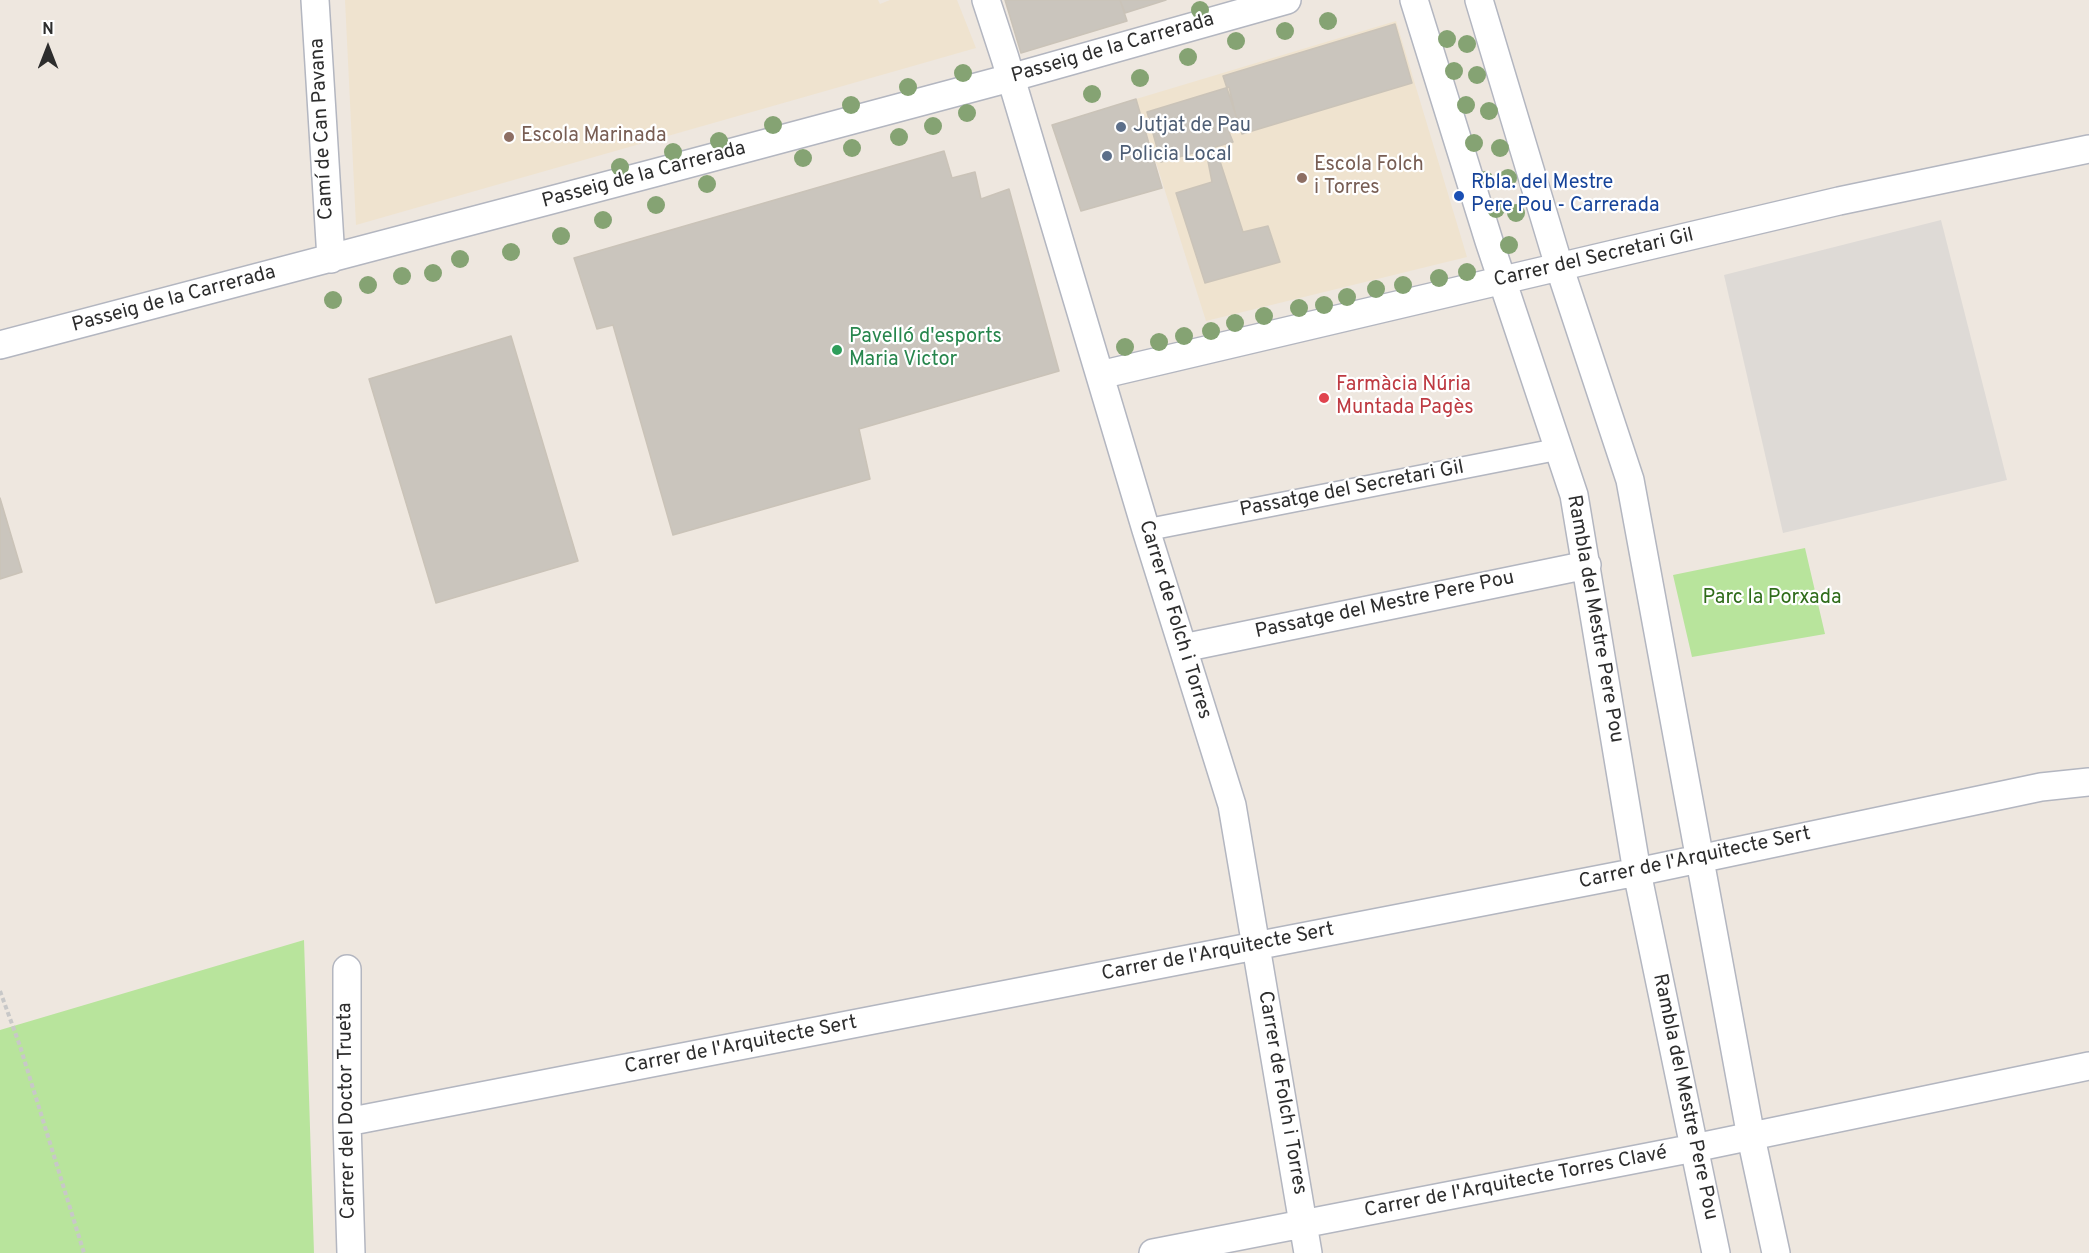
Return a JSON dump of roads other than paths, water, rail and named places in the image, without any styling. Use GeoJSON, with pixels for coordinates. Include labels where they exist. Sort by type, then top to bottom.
{"type":"FeatureCollection","features":[{"type":"Feature","properties":{"kind":"street","name":"Camí de Can Pavana"},"geometry":{"type":"LineString","coordinates":[[315,0],[331,259]]}},
{"type":"Feature","properties":{"kind":"street","name":"Carrer de Folch i Torres"},"geometry":{"type":"LineString","coordinates":[[986,0],[1146,530],[1232,805],[1308,1253]]}},
{"type":"Feature","properties":{"kind":"street","name":"Passeig de la Carrerada"},"geometry":{"type":"LineString","coordinates":[[0,345],[1010,78],[1287,0]]}},
{"type":"Feature","properties":{"kind":"street","name":"Rambla del Mestre Pere Pou"},"geometry":{"type":"LineString","coordinates":[[1414,0],[1574,495],[1637,872],[1716,1253]]}},
{"type":"Feature","properties":{"kind":"street"},"geometry":{"type":"LineString","coordinates":[[1479,0],[1559,266],[1630,480],[1751,1137],[1776,1253]]}},
{"type":"Feature","properties":{"kind":"street","name":"Carrer del Secretari Gil"},"geometry":{"type":"LineString","coordinates":[[1100,375],[1839,201],[2089,149]]}},
{"type":"Feature","properties":{"kind":"street","name":"Passatge del Secretari Gil"},"geometry":{"type":"LineString","coordinates":[[1146,530],[1559,449]]}},
{"type":"Feature","properties":{"kind":"street","name":"Passatge del Mestre Pere Pou"},"geometry":{"type":"LineString","coordinates":[[1183,648],[1587,565]]}},
{"type":"Feature","properties":{"kind":"street","name":"Carrer de l'Arquitecte Sert"},"geometry":{"type":"LineString","coordinates":[[347,1122],[1637,872],[2041,787],[2089,782]]}},
{"type":"Feature","properties":{"kind":"street","name":"Carrer del Doctor Trueta"},"geometry":{"type":"LineString","coordinates":[[347,969],[347,1122],[351,1253]]}},
{"type":"Feature","properties":{"kind":"street","name":"Carrer de l'Arquitecte Torres Clavé"},"geometry":{"type":"LineString","coordinates":[[1153,1253],[1751,1137],[2089,1066]]}},
{"type":"Feature","properties":{"kind":"place","name":"Jutjat de Pau"},"geometry":{"type":"Point","coordinates":[1121,127]}},
{"type":"Feature","properties":{"kind":"place","name":"Escola Marinada"},"geometry":{"type":"Point","coordinates":[509,137]}},
{"type":"Feature","properties":{"kind":"place","name":"Policia Local"},"geometry":{"type":"Point","coordinates":[1107,156]}},
{"type":"Feature","properties":{"kind":"place","name":"Escola Folch i Torres"},"geometry":{"type":"Point","coordinates":[1302,178]}},
{"type":"Feature","properties":{"kind":"place","name":"Rbla. del Mestre Pere Pou - Carrerada"},"geometry":{"type":"Point","coordinates":[1459,196]}},
{"type":"Feature","properties":{"kind":"place","name":"Pavelló d'esports Maria Victor"},"geometry":{"type":"Point","coordinates":[837,350]}},
{"type":"Feature","properties":{"kind":"place","name":"Farmàcia Núria Muntada Pagès"},"geometry":{"type":"Point","coordinates":[1324,398]}},
{"type":"Feature","properties":{"kind":"park label","name":"Parc la Porxada"},"geometry":{"type":"Point","coordinates":[1772,599]}}]}
